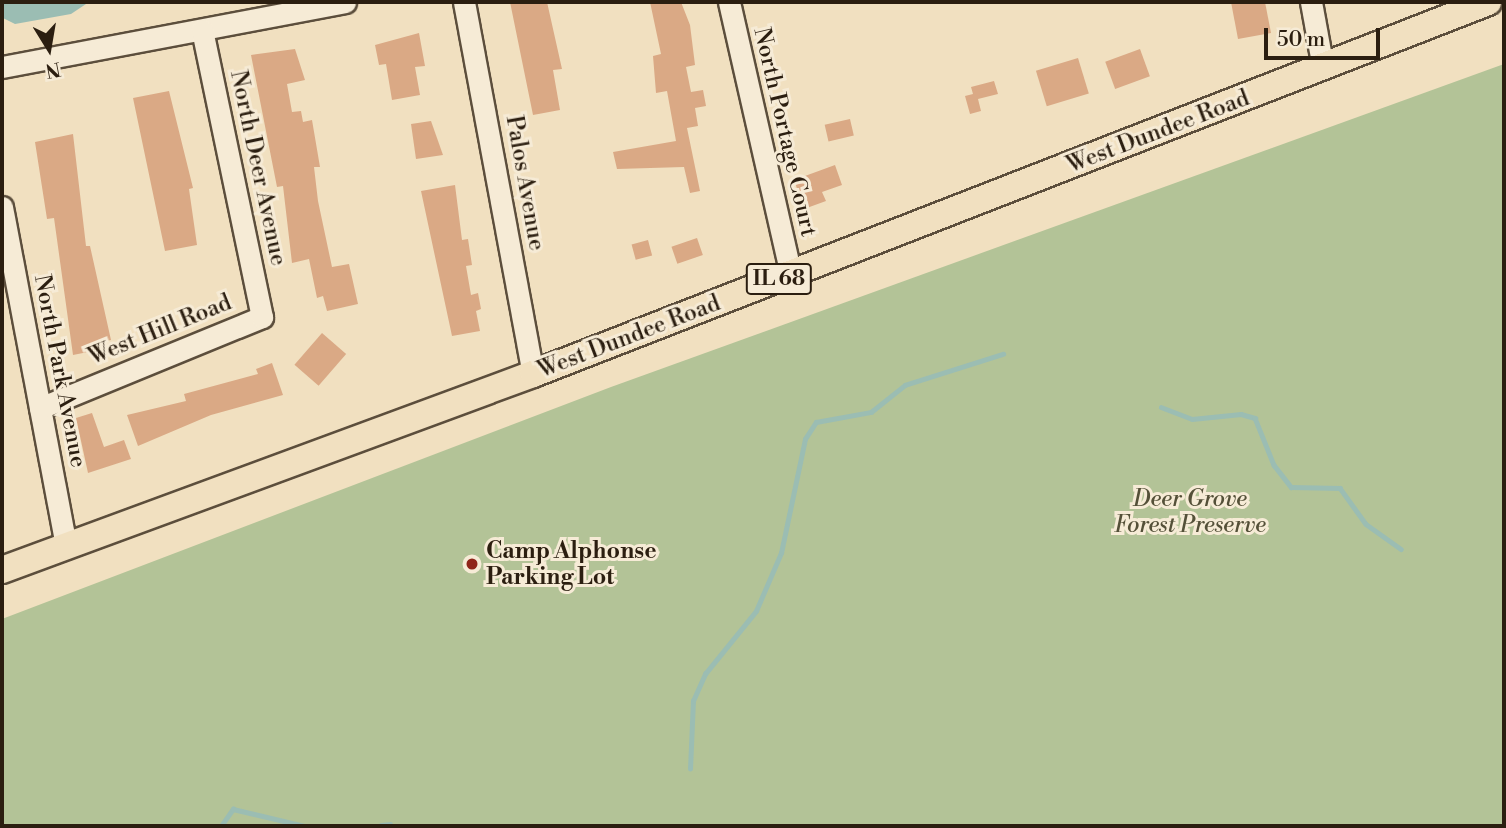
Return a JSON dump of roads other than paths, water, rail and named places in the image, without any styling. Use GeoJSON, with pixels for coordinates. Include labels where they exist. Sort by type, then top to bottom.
{"type":"FeatureCollection","features":[{"type":"Feature","properties":{"kind":"main road","name":"West Dundee Road"},"geometry":{"type":"LineString","coordinates":[[2,570],[791,275],[1488,2]]}},
{"type":"Feature","properties":{"kind":"street"},"geometry":{"type":"LineString","coordinates":[[2,67],[345,2]]}},
{"type":"Feature","properties":{"kind":"street","name":"Palos Avenue"},"geometry":{"type":"LineString","coordinates":[[464,2],[533,373]]}},
{"type":"Feature","properties":{"kind":"street","name":"North Portage Court"},"geometry":{"type":"LineString","coordinates":[[729,2],[791,275]]}},
{"type":"Feature","properties":{"kind":"street"},"geometry":{"type":"LineString","coordinates":[[1311,2],[1323,68]]}},
{"type":"Feature","properties":{"kind":"street","name":"North Deer Avenue"},"geometry":{"type":"LineString","coordinates":[[202,30],[262,317]]}},
{"type":"Feature","properties":{"kind":"street","name":"North Park Avenue"},"geometry":{"type":"LineString","coordinates":[[2,207],[66,545]]}},
{"type":"Feature","properties":{"kind":"street","name":"West Hill Road"},"geometry":{"type":"LineString","coordinates":[[40,408],[262,317]]}},
{"type":"Feature","properties":{"kind":"water"},"geometry":{"type":"Polygon","coordinates":[[[2,2],[89,2],[71,14],[15,24],[3,18],[2,2]]]}},
{"type":"Feature","properties":{"kind":"waterway"},"geometry":{"type":"LineString","coordinates":[[690,769],[693,701],[705,674],[756,611],[781,553],[805,439],[816,422],[871,412],[905,385],[1003,354]]}},
{"type":"Feature","properties":{"kind":"waterway"},"geometry":{"type":"LineString","coordinates":[[1161,407],[1192,419],[1241,414],[1255,418],[1274,465],[1291,487],[1340,488],[1366,524],[1401,549]]}},
{"type":"Feature","properties":{"kind":"waterway"},"geometry":{"type":"LineString","coordinates":[[221,826],[233,809],[305,826]]}},
{"type":"Feature","properties":{"kind":"waterway"},"geometry":{"type":"LineString","coordinates":[[381,825],[390,824]]}},
{"type":"Feature","properties":{"kind":"place","name":"Camp Alphonse Parking Lot"},"geometry":{"type":"Point","coordinates":[472,564]}},
{"type":"Feature","properties":{"kind":"park label","name":"Deer Grove Forest Preserve"},"geometry":{"type":"Point","coordinates":[1190,512]}}]}
